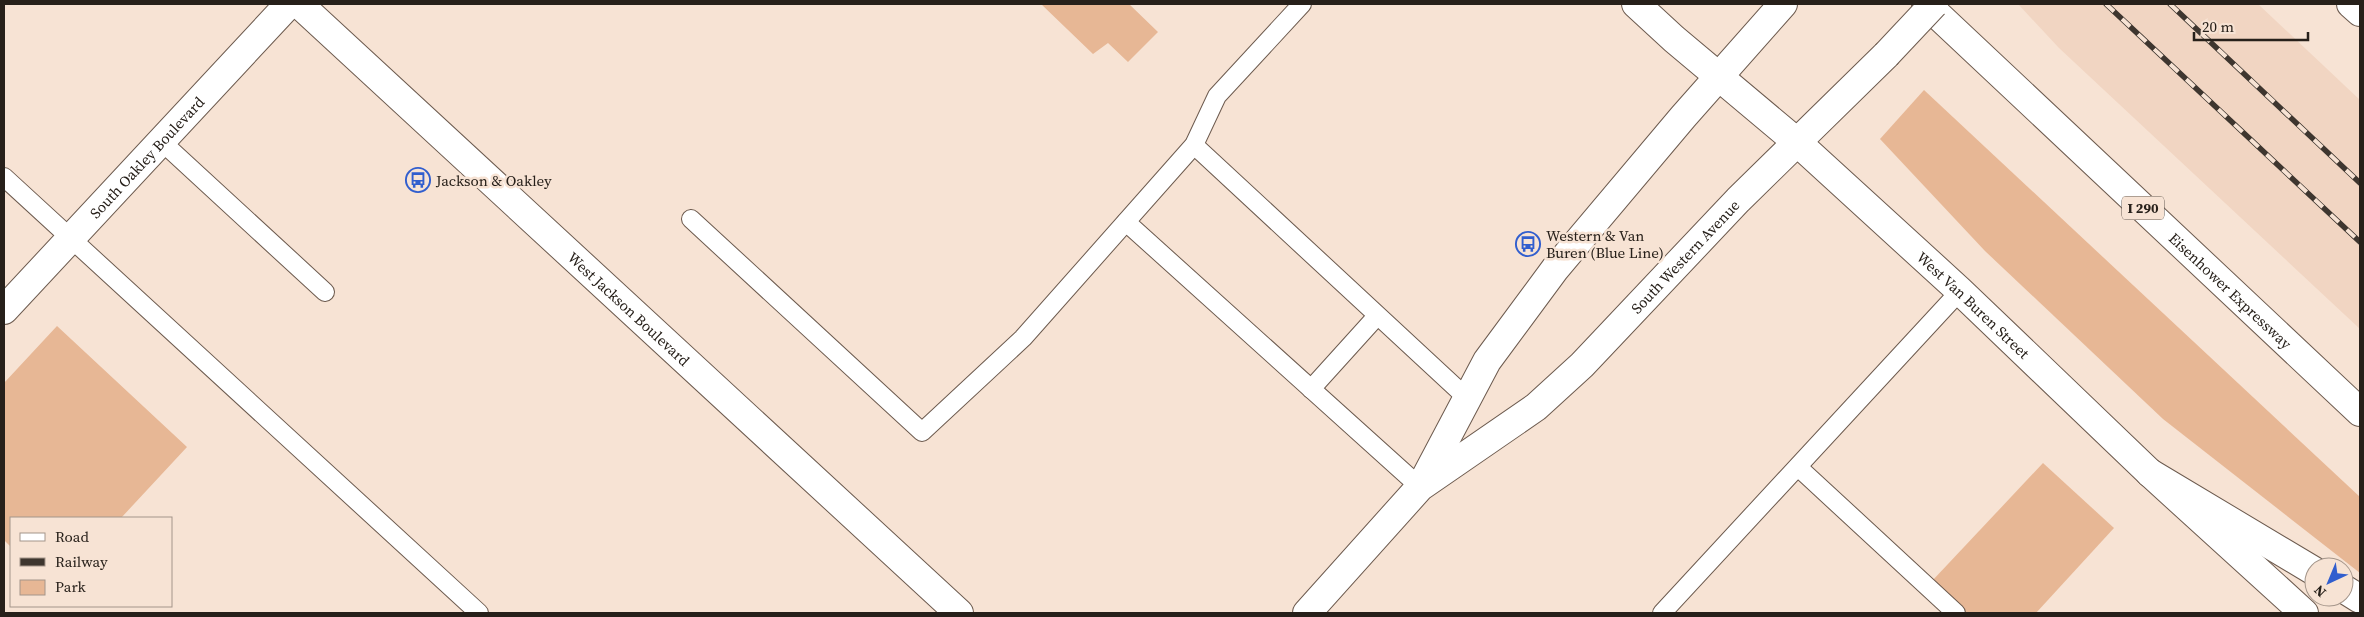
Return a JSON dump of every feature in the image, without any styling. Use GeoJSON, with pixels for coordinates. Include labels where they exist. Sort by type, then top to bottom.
{"type":"FeatureCollection","features":[{"type":"Feature","properties":{"kind":"main road","name":"South Oakley Boulevard"},"geometry":{"type":"LineString","coordinates":[[4,310],[289,4]]}},
{"type":"Feature","properties":{"kind":"main road","name":"West Jackson Boulevard"},"geometry":{"type":"LineString","coordinates":[[299,4],[959,613]]}},
{"type":"Feature","properties":{"kind":"main road","name":"West Van Buren Street"},"geometry":{"type":"LineString","coordinates":[[1636,4],[1798,142],[1960,291],[2150,473],[2304,613]]}},
{"type":"Feature","properties":{"kind":"main road","name":"South Western Avenue"},"geometry":{"type":"LineString","coordinates":[[1420,488],[1487,361],[1555,269],[1719,76],[1783,4]]}},
{"type":"Feature","properties":{"kind":"main road","name":"Eisenhower Expressway"},"geometry":{"type":"LineString","coordinates":[[1926,4],[2360,412]]}},
{"type":"Feature","properties":{"kind":"main road","name":"South Western Avenue"},"geometry":{"type":"LineString","coordinates":[[1307,613],[1420,488],[1536,407],[1582,366],[1738,200],[1886,55],[1934,4]]}},
{"type":"Feature","properties":{"kind":"main road"},"geometry":{"type":"LineString","coordinates":[[2352,4],[2360,12]]}},
{"type":"Feature","properties":{"kind":"main road"},"geometry":{"type":"LineString","coordinates":[[2150,473],[2304,565]]}},
{"type":"Feature","properties":{"kind":"lane"},"geometry":{"type":"LineString","coordinates":[[691,220],[922,432],[1023,338],[1126,222],[1194,145],[1217,96],[1302,4]]}},
{"type":"Feature","properties":{"kind":"lane"},"geometry":{"type":"LineString","coordinates":[[161,141],[324,292]]}},
{"type":"Feature","properties":{"kind":"lane"},"geometry":{"type":"LineString","coordinates":[[1194,145],[1468,398]]}},
{"type":"Feature","properties":{"kind":"lane"},"geometry":{"type":"LineString","coordinates":[[4,177],[479,613]]}},
{"type":"Feature","properties":{"kind":"lane"},"geometry":{"type":"LineString","coordinates":[[1126,222],[1420,488]]}},
{"type":"Feature","properties":{"kind":"lane"},"geometry":{"type":"LineString","coordinates":[[1662,613],[1960,291]]}},
{"type":"Feature","properties":{"kind":"lane"},"geometry":{"type":"LineString","coordinates":[[1311,389],[1377,316]]}},
{"type":"Feature","properties":{"kind":"lane"},"geometry":{"type":"LineString","coordinates":[[1798,467],[1956,613]]}},
{"type":"Feature","properties":{"kind":"shaded area"},"geometry":{"type":"Polygon","coordinates":[[[2018,4],[2258,4],[2360,100],[2360,329],[2059,48],[2018,4]]]}},
{"type":"Feature","properties":{"kind":"green space"},"geometry":{"type":"Polygon","coordinates":[[[1041,4],[1129,4],[1158,32],[1128,62],[1108,43],[1093,54],[1041,4]]]}},
{"type":"Feature","properties":{"kind":"green space"},"geometry":{"type":"Polygon","coordinates":[[[1924,90],[2360,497],[2360,573],[2354,568],[2354,557],[2340,557],[2163,419],[1985,251],[1880,139],[1924,90]]]}},
{"type":"Feature","properties":{"kind":"green space"},"geometry":{"type":"Polygon","coordinates":[[[57,326],[187,447],[122,517],[10,517],[10,546],[4,540],[4,383],[57,326]]]}},
{"type":"Feature","properties":{"kind":"green space"},"geometry":{"type":"Polygon","coordinates":[[[2043,463],[2114,528],[2036,613],[1967,613],[1932,581],[2043,463]]]}},
{"type":"Feature","properties":{"kind":"railway"},"geometry":{"type":"LineString","coordinates":[[2106,4],[2360,242]]}},
{"type":"Feature","properties":{"kind":"railway"},"geometry":{"type":"LineString","coordinates":[[2170,4],[2360,183]]}},
{"type":"Feature","properties":{"kind":"place","name":"Jackson & Oakley"},"geometry":{"type":"Point","coordinates":[418,180]}},
{"type":"Feature","properties":{"kind":"place","name":"Western & Van Buren (Blue Line)"},"geometry":{"type":"Point","coordinates":[1528,244]}}]}
